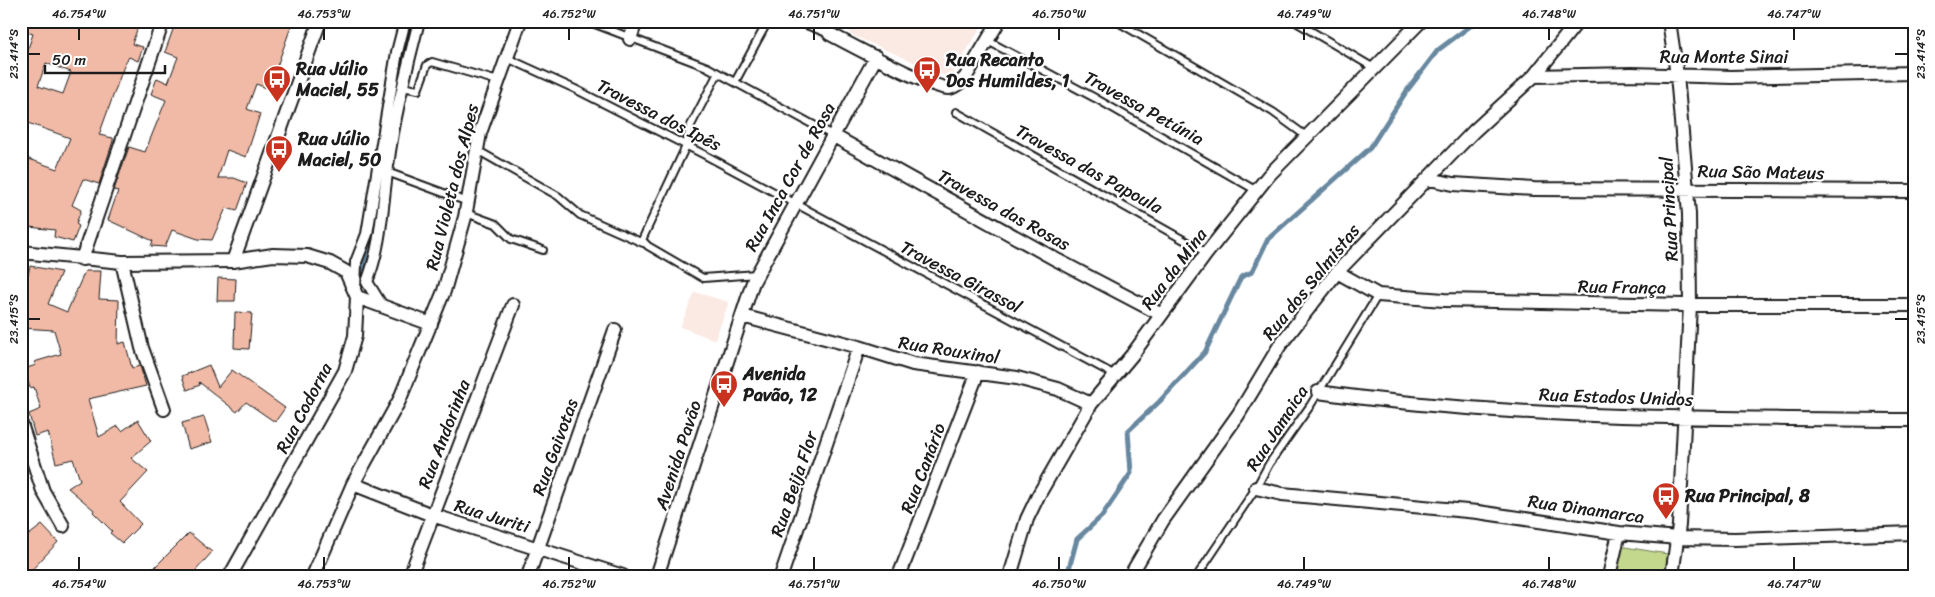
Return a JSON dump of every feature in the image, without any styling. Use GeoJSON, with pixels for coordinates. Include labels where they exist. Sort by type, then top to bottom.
{"type":"FeatureCollection","features":[{"type":"Feature","properties":{"kind":"street"},"geometry":{"type":"LineString","coordinates":[[82,259],[163,21]]}},
{"type":"Feature","properties":{"kind":"street"},"geometry":{"type":"LineString","coordinates":[[232,261],[320,21]]}},
{"type":"Feature","properties":{"kind":"street"},"geometry":{"type":"LineString","coordinates":[[356,294],[357,262],[367,234],[398,75],[405,21]]}},
{"type":"Feature","properties":{"kind":"street"},"geometry":{"type":"LineString","coordinates":[[382,306],[366,282],[372,270],[381,235],[387,172],[402,87],[398,75],[419,21]]}},
{"type":"Feature","properties":{"kind":"street","name":"Rua Violeta dos Alpes"},"geometry":{"type":"LineString","coordinates":[[314,576],[353,484],[399,401],[447,282],[467,208],[476,150],[520,21]]}},
{"type":"Feature","properties":{"kind":"street"},"geometry":{"type":"LineString","coordinates":[[630,38],[636,21]]}},
{"type":"Feature","properties":{"kind":"street"},"geometry":{"type":"LineString","coordinates":[[822,21],[830,34],[944,88],[951,88],[965,78],[999,21]]}},
{"type":"Feature","properties":{"kind":"street","name":"Rua da Mina"},"geometry":{"type":"LineString","coordinates":[[1010,576],[1028,519],[1038,496],[1091,404],[1257,191],[1306,136],[1421,21]]}},
{"type":"Feature","properties":{"kind":"street","name":"Rua dos Salmistas"},"geometry":{"type":"LineString","coordinates":[[1130,576],[1163,520],[1238,415],[1280,345],[1337,272],[1366,240],[1429,179],[1474,131],[1534,76],[1578,21]]}},
{"type":"Feature","properties":{"kind":"street","name":"Rua Principal"},"geometry":{"type":"LineString","coordinates":[[1669,21],[1677,75],[1689,214],[1690,305],[1686,417],[1678,538],[1672,576]]}},
{"type":"Feature","properties":{"kind":"street","name":"Rua Inca Cor de Rosa"},"geometry":{"type":"LineString","coordinates":[[742,316],[756,274],[876,57]]}},
{"type":"Feature","properties":{"kind":"street","name":"Rua Monte Sinai"},"geometry":{"type":"LineString","coordinates":[[1534,76],[1677,75],[1730,77],[1914,73]]}},
{"type":"Feature","properties":{"kind":"street","name":"Travessa das Rosas"},"geometry":{"type":"LineString","coordinates":[[832,135],[1055,259],[1160,314]]}},
{"type":"Feature","properties":{"kind":"street","name":"Rua São Mateus"},"geometry":{"type":"LineString","coordinates":[[1429,179],[1454,184],[1534,189],[1686,188],[1914,191]]}},
{"type":"Feature","properties":{"kind":"street"},"geometry":{"type":"LineString","coordinates":[[367,234],[381,235]]}},
{"type":"Feature","properties":{"kind":"street"},"geometry":{"type":"LineString","coordinates":[[21,252],[122,262],[232,261],[273,255],[307,256],[330,263],[346,272],[356,294],[431,324]]}},
{"type":"Feature","properties":{"kind":"street"},"geometry":{"type":"LineString","coordinates":[[122,262],[142,348],[164,409]]}},
{"type":"Feature","properties":{"kind":"street"},"geometry":{"type":"LineString","coordinates":[[357,262],[372,270]]}},
{"type":"Feature","properties":{"kind":"street","name":"Rua França"},"geometry":{"type":"LineString","coordinates":[[1337,272],[1378,295],[1470,301],[1690,305],[1914,305]]}},
{"type":"Feature","properties":{"kind":"street","name":"Rua Codorna"},"geometry":{"type":"LineString","coordinates":[[230,576],[345,371],[354,336],[356,294]]}},
{"type":"Feature","properties":{"kind":"street","name":"Rua Andorinha"},"geometry":{"type":"LineString","coordinates":[[410,576],[513,304]]}},
{"type":"Feature","properties":{"kind":"street","name":"Rua Rouxinol"},"geometry":{"type":"LineString","coordinates":[[742,316],[859,347],[913,364],[1017,378],[1058,389],[1091,404]]}},
{"type":"Feature","properties":{"kind":"street","name":"Avenida Pavão"},"geometry":{"type":"LineString","coordinates":[[657,576],[742,316]]}},
{"type":"Feature","properties":{"kind":"street","name":"Rua Gaivotas"},"geometry":{"type":"LineString","coordinates":[[528,576],[615,330]]}},
{"type":"Feature","properties":{"kind":"street","name":"Rua Beija Flor"},"geometry":{"type":"LineString","coordinates":[[782,576],[859,347]]}},
{"type":"Feature","properties":{"kind":"street","name":"Rua Canário"},"geometry":{"type":"LineString","coordinates":[[899,576],[978,372]]}},
{"type":"Feature","properties":{"kind":"street","name":"Rua Estados Unidos"},"geometry":{"type":"LineString","coordinates":[[1318,392],[1434,405],[1686,417],[1914,420]]}},
{"type":"Feature","properties":{"kind":"street"},"geometry":{"type":"LineString","coordinates":[[21,424],[43,491],[63,526]]}},
{"type":"Feature","properties":{"kind":"street","name":"Rua Juriti"},"geometry":{"type":"LineString","coordinates":[[353,484],[432,515],[623,576]]}},
{"type":"Feature","properties":{"kind":"street","name":"Rua Dinamarca"},"geometry":{"type":"LineString","coordinates":[[1256,488],[1282,494],[1488,513],[1619,532],[1678,538],[1735,539],[1914,533]]}},
{"type":"Feature","properties":{"kind":"street"},"geometry":{"type":"LineString","coordinates":[[1609,576],[1619,532]]}},
{"type":"Feature","properties":{"kind":"lane"},"geometry":{"type":"LineString","coordinates":[[587,21],[718,72],[832,135]]}},
{"type":"Feature","properties":{"kind":"lane"},"geometry":{"type":"LineString","coordinates":[[736,82],[768,21]]}},
{"type":"Feature","properties":{"kind":"lane"},"geometry":{"type":"LineString","coordinates":[[796,21],[830,34]]}},
{"type":"Feature","properties":{"kind":"lane"},"geometry":{"type":"LineString","coordinates":[[1116,21],[1273,112],[1306,136]]}},
{"type":"Feature","properties":{"kind":"lane"},"geometry":{"type":"LineString","coordinates":[[1294,21],[1374,68]]}},
{"type":"Feature","properties":{"kind":"lane","name":"Travessa Petúnia"},"geometry":{"type":"LineString","coordinates":[[988,41],[1103,102],[1257,191]]}},
{"type":"Feature","properties":{"kind":"lane","name":"Travessa dos Ipês"},"geometry":{"type":"LineString","coordinates":[[507,58],[686,146],[794,204]]}},
{"type":"Feature","properties":{"kind":"lane"},"geometry":{"type":"LineString","coordinates":[[402,87],[418,90],[427,64],[432,62],[498,81]]}},
{"type":"Feature","properties":{"kind":"lane"},"geometry":{"type":"LineString","coordinates":[[643,243],[642,234],[686,146],[690,127],[718,72]]}},
{"type":"Feature","properties":{"kind":"lane","name":"Travessa das Papoula"},"geometry":{"type":"LineString","coordinates":[[956,112],[1207,253]]}},
{"type":"Feature","properties":{"kind":"lane"},"geometry":{"type":"LineString","coordinates":[[476,150],[558,196],[580,215],[643,243],[703,278],[756,274]]}},
{"type":"Feature","properties":{"kind":"lane"},"geometry":{"type":"LineString","coordinates":[[387,172],[467,208],[496,224],[511,239],[543,250]]}},
{"type":"Feature","properties":{"kind":"lane","name":"Travessa Girassol"},"geometry":{"type":"LineString","coordinates":[[794,204],[1115,375]]}},
{"type":"Feature","properties":{"kind":"lane","name":"Rua Jamaica"},"geometry":{"type":"LineString","coordinates":[[1197,576],[1318,392],[1378,295]]}},
{"type":"Feature","properties":{"kind":"shaded area"},"geometry":{"type":"Polygon","coordinates":[[[837,21],[985,21],[950,78],[852,35],[837,21]]]}},
{"type":"Feature","properties":{"kind":"shaded area"},"geometry":{"type":"Polygon","coordinates":[[[695,292],[729,302],[715,340],[680,327],[695,292]]]}},
{"type":"Feature","properties":{"kind":"green space"},"geometry":{"type":"Polygon","coordinates":[[[1619,546],[1668,554],[1665,576],[1612,576],[1619,546]]]}},
{"type":"Feature","properties":{"kind":"building"},"geometry":{"type":"Polygon","coordinates":[[[21,21],[140,21],[132,44],[143,47],[138,61],[129,57],[125,63],[99,135],[113,138],[113,141],[99,184],[83,179],[72,205],[81,210],[76,224],[79,226],[73,242],[54,237],[55,230],[21,226],[21,156],[57,169],[70,138],[25,122],[30,108],[21,105],[21,59],[24,60],[33,34],[21,30],[21,21]],[[46,63],[38,86],[63,94],[71,72],[46,63]]]}},
{"type":"Feature","properties":{"kind":"building"},"geometry":{"type":"Polygon","coordinates":[[[176,21],[293,21],[269,89],[256,84],[247,109],[260,114],[246,157],[227,150],[218,178],[234,178],[247,183],[237,211],[226,208],[212,240],[198,239],[172,230],[165,247],[151,246],[153,241],[108,220],[118,191],[114,190],[129,147],[145,152],[166,100],[151,94],[157,78],[168,83],[178,57],[165,52],[176,21]]]}},
{"type":"Feature","properties":{"kind":"building"},"geometry":{"type":"Polygon","coordinates":[[[30,266],[61,272],[48,304],[67,312],[85,271],[101,271],[99,299],[119,300],[118,344],[125,342],[132,368],[140,366],[146,386],[88,399],[99,437],[118,426],[122,431],[138,420],[151,441],[131,458],[148,472],[120,502],[141,524],[122,543],[110,533],[112,531],[93,512],[94,510],[68,488],[80,480],[73,459],[56,463],[48,432],[35,436],[29,414],[41,409],[34,387],[30,388],[24,369],[36,365],[34,362],[61,354],[54,330],[21,328],[21,273],[28,275],[30,266]]]}},
{"type":"Feature","properties":{"kind":"building"},"geometry":{"type":"Polygon","coordinates":[[[218,278],[236,279],[235,301],[217,301],[218,278]]]}},
{"type":"Feature","properties":{"kind":"building"},"geometry":{"type":"Polygon","coordinates":[[[235,312],[252,313],[249,349],[234,348],[235,312]]]}},
{"type":"Feature","properties":{"kind":"building"},"geometry":{"type":"Polygon","coordinates":[[[209,365],[218,387],[232,370],[285,408],[275,422],[246,402],[237,412],[199,382],[200,385],[187,390],[182,376],[209,365]]]}},
{"type":"Feature","properties":{"kind":"building"},"geometry":{"type":"Polygon","coordinates":[[[204,417],[212,442],[189,449],[182,423],[204,417]]]}},
{"type":"Feature","properties":{"kind":"building"},"geometry":{"type":"Polygon","coordinates":[[[42,525],[58,542],[26,576],[21,576],[21,541],[42,525]]]}},
{"type":"Feature","properties":{"kind":"building"},"geometry":{"type":"Polygon","coordinates":[[[189,533],[212,552],[191,576],[146,576],[189,533]]]}},
{"type":"Feature","properties":{"kind":"waterway"},"geometry":{"type":"LineString","coordinates":[[1067,576],[1077,539],[1102,516],[1131,473],[1128,431],[1159,402],[1205,352],[1241,277],[1252,272],[1268,239],[1370,148],[1406,92],[1438,50],[1477,21]]}},
{"type":"Feature","properties":{"kind":"waterway"},"geometry":{"type":"LineString","coordinates":[[392,113],[405,38]]}},
{"type":"Feature","properties":{"kind":"waterway"},"geometry":{"type":"LineString","coordinates":[[361,278],[370,237]]}},
{"type":"Feature","properties":{"kind":"place","name":"Rua Recanto Dos Humildes, 1"},"geometry":{"type":"Point","coordinates":[927,94]}},
{"type":"Feature","properties":{"kind":"place","name":"Rua Júlio Maciel, 55"},"geometry":{"type":"Point","coordinates":[277,103]}},
{"type":"Feature","properties":{"kind":"place","name":"Rua Júlio Maciel, 50"},"geometry":{"type":"Point","coordinates":[279,173]}},
{"type":"Feature","properties":{"kind":"place","name":"Avenida Pavão, 12"},"geometry":{"type":"Point","coordinates":[724,408]}},
{"type":"Feature","properties":{"kind":"place","name":"Rua Principal, 8"},"geometry":{"type":"Point","coordinates":[1666,520]}}]}
